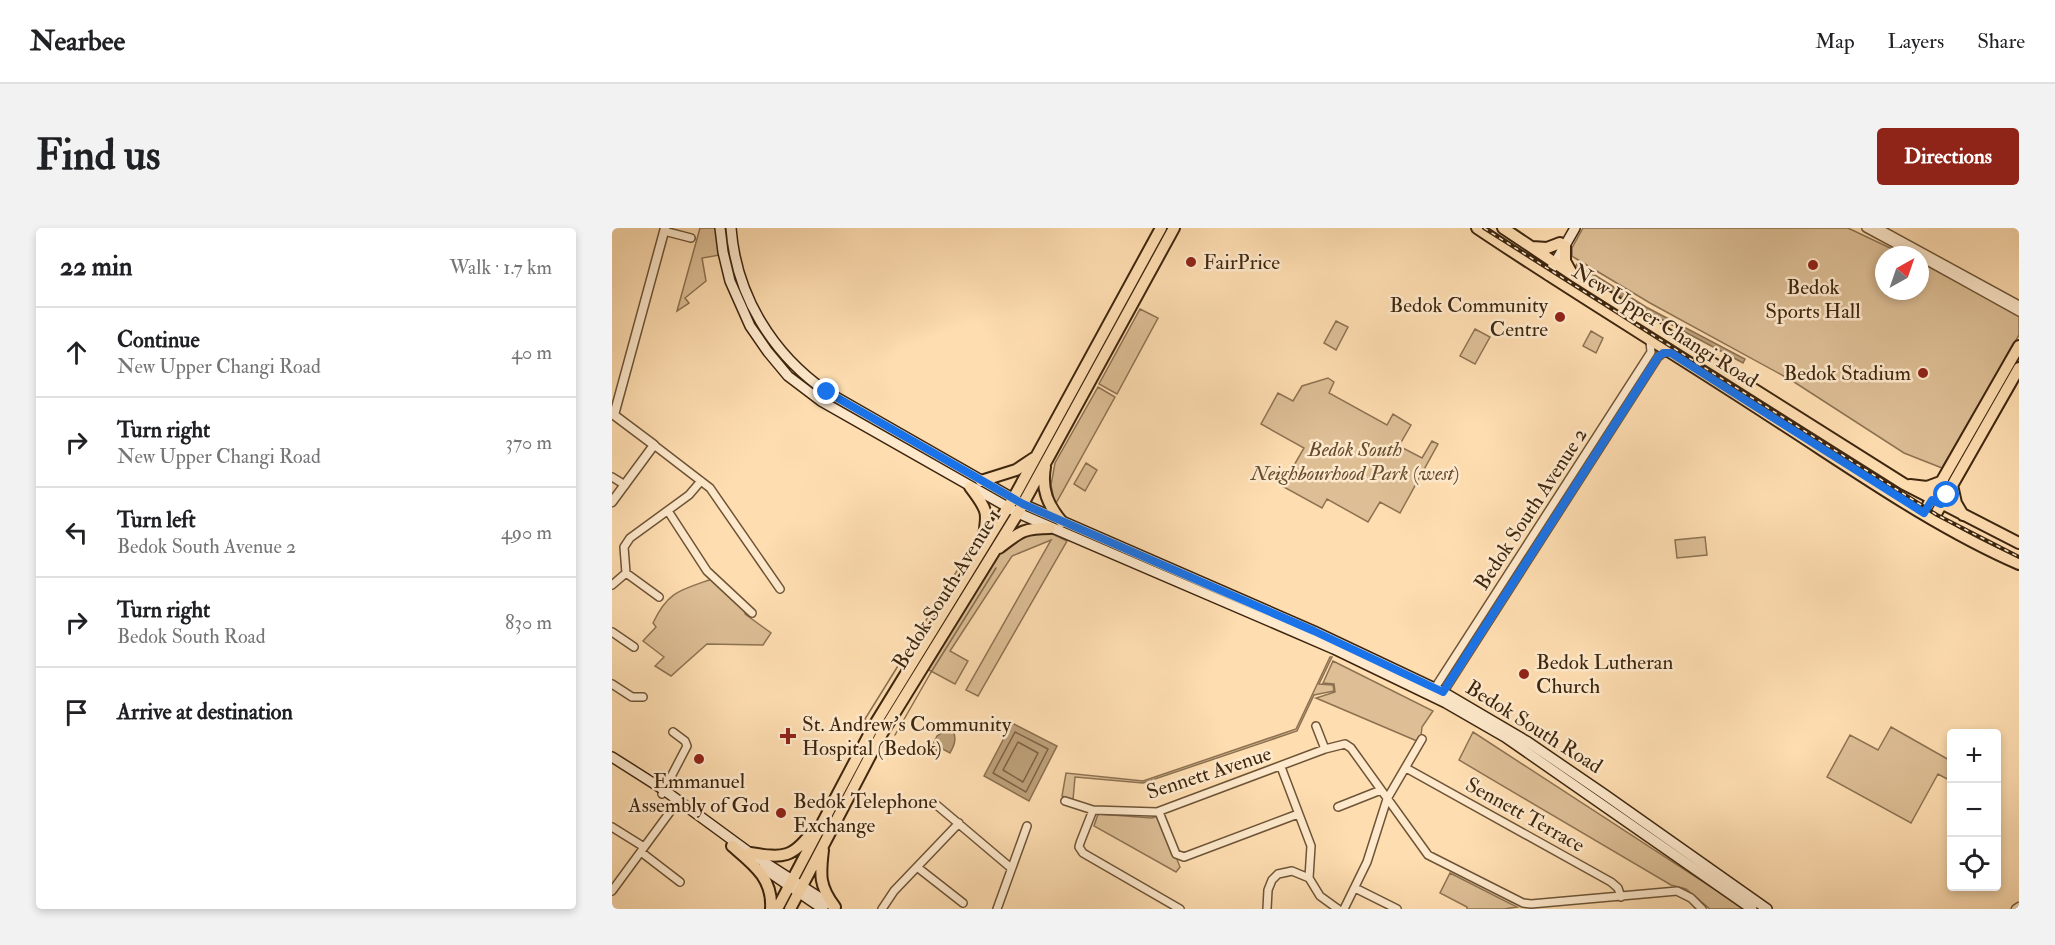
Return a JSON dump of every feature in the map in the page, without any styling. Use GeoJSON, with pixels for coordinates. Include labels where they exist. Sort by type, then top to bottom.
{"type":"FeatureCollection","features":[{"type":"Feature","properties":{"kind":"main road","name":"Bedok South Road"},"geometry":{"type":"LineString","coordinates":[[720,228],[725,263],[742,312],[763,346],[788,376],[821,401],[970,487],[1062,522],[1356,655],[1528,742],[1767,909]]}},
{"type":"Feature","properties":{"kind":"main road","name":"Bedok South Road"},"geometry":{"type":"LineString","coordinates":[[731,228],[736,259],[750,301],[768,334],[792,363],[827,392],[981,481],[1050,528],[1356,655]]}},
{"type":"Feature","properties":{"kind":"main road","name":"Bedok South Avenue 1"},"geometry":{"type":"LineString","coordinates":[[1042,457],[1161,228]]}},
{"type":"Feature","properties":{"kind":"main road","name":"Bedok South Avenue 1"},"geometry":{"type":"LineString","coordinates":[[777,909],[824,843],[893,714],[994,551],[1042,457],[1174,228]]}},
{"type":"Feature","properties":{"kind":"main road","name":"New Upper Changi Road"},"geometry":{"type":"LineString","coordinates":[[1477,228],[1545,274],[1928,516],[2019,564]]}},
{"type":"Feature","properties":{"kind":"main road","name":"New Upper Changi Road"},"geometry":{"type":"LineString","coordinates":[[1503,228],[1572,275],[1904,484],[2019,543]]}},
{"type":"Feature","properties":{"kind":"main road"},"geometry":{"type":"LineString","coordinates":[[1569,228],[1563,245],[1565,261],[1572,275]]}},
{"type":"Feature","properties":{"kind":"main road"},"geometry":{"type":"LineString","coordinates":[[1545,274],[1575,228]]}},
{"type":"Feature","properties":{"kind":"main road"},"geometry":{"type":"LineString","coordinates":[[1532,247],[1547,248],[1563,245]]}},
{"type":"Feature","properties":{"kind":"main road"},"geometry":{"type":"LineString","coordinates":[[1948,483],[2019,346]]}},
{"type":"Feature","properties":{"kind":"main road"},"geometry":{"type":"LineString","coordinates":[[1928,516],[2019,368]]}},
{"type":"Feature","properties":{"kind":"main road"},"geometry":{"type":"LineString","coordinates":[[981,481],[1016,470],[1042,457],[1047,501],[1062,522]]}},
{"type":"Feature","properties":{"kind":"main road"},"geometry":{"type":"LineString","coordinates":[[1904,484],[1927,487],[1948,483]]}},
{"type":"Feature","properties":{"kind":"main road"},"geometry":{"type":"LineString","coordinates":[[1948,483],[1963,515]]}},
{"type":"Feature","properties":{"kind":"main road"},"geometry":{"type":"LineString","coordinates":[[970,487],[985,509],[986,521],[981,552]]}},
{"type":"Feature","properties":{"kind":"main road","name":"Bedok South Avenue 1"},"geometry":{"type":"LineString","coordinates":[[790,909],[796,885],[834,802],[872,729],[981,552],[1015,506]]}},
{"type":"Feature","properties":{"kind":"main road"},"geometry":{"type":"LineString","coordinates":[[994,551],[1024,530],[1050,528]]}},
{"type":"Feature","properties":{"kind":"main road","name":"Bedok South Road"},"geometry":{"type":"LineString","coordinates":[[1437,694],[1505,737],[1752,909]]}},
{"type":"Feature","properties":{"kind":"main road"},"geometry":{"type":"LineString","coordinates":[[612,757],[796,885],[823,909]]}},
{"type":"Feature","properties":{"kind":"main road"},"geometry":{"type":"LineString","coordinates":[[612,762],[663,792]]}},
{"type":"Feature","properties":{"kind":"main road"},"geometry":{"type":"LineString","coordinates":[[750,853],[777,857],[795,850],[810,835],[834,802]]}},
{"type":"Feature","properties":{"kind":"main road"},"geometry":{"type":"LineString","coordinates":[[714,830],[764,875],[770,892],[771,909]]}},
{"type":"Feature","properties":{"kind":"main road"},"geometry":{"type":"LineString","coordinates":[[824,843],[821,883],[825,894],[836,908]]}},
{"type":"Feature","properties":{"kind":"main road"},"geometry":{"type":"LineString","coordinates":[[732,846],[836,908]]}},
{"type":"Feature","properties":{"kind":"street"},"geometry":{"type":"LineString","coordinates":[[1866,228],[1899,246]]}},
{"type":"Feature","properties":{"kind":"street"},"geometry":{"type":"LineString","coordinates":[[1878,228],[2019,305]]}},
{"type":"Feature","properties":{"kind":"street"},"geometry":{"type":"LineString","coordinates":[[691,238],[665,229],[613,414],[710,488],[780,589]]}},
{"type":"Feature","properties":{"kind":"street"},"geometry":{"type":"LineString","coordinates":[[1929,262],[2019,312]]}},
{"type":"Feature","properties":{"kind":"street","name":"Bedok South Avenue 2"},"geometry":{"type":"LineString","coordinates":[[1437,694],[1651,352],[1652,346],[1649,339]]}},
{"type":"Feature","properties":{"kind":"street","name":"Bedok South Avenue 2"},"geometry":{"type":"LineString","coordinates":[[1437,694],[1658,357],[1663,353],[1671,353]]}},
{"type":"Feature","properties":{"kind":"street"},"geometry":{"type":"LineString","coordinates":[[612,502],[654,445]]}},
{"type":"Feature","properties":{"kind":"street"},"geometry":{"type":"LineString","coordinates":[[612,477],[625,485]]}},
{"type":"Feature","properties":{"kind":"street"},"geometry":{"type":"LineString","coordinates":[[659,597],[626,573],[624,547],[628,540],[689,495],[701,481]]}},
{"type":"Feature","properties":{"kind":"street"},"geometry":{"type":"LineString","coordinates":[[668,511],[707,571],[752,613]]}},
{"type":"Feature","properties":{"kind":"street"},"geometry":{"type":"LineString","coordinates":[[612,585],[626,573]]}},
{"type":"Feature","properties":{"kind":"street"},"geometry":{"type":"LineString","coordinates":[[612,642],[615,634],[634,647]]}},
{"type":"Feature","properties":{"kind":"street"},"geometry":{"type":"LineString","coordinates":[[612,684],[632,697],[643,697]]}},
{"type":"Feature","properties":{"kind":"street"},"geometry":{"type":"LineString","coordinates":[[1316,726],[1325,749]]}},
{"type":"Feature","properties":{"kind":"street"},"geometry":{"type":"LineString","coordinates":[[663,792],[687,746],[685,741],[673,732]]}},
{"type":"Feature","properties":{"kind":"street"},"geometry":{"type":"LineString","coordinates":[[1344,909],[1367,862],[1388,799],[1422,739]]}},
{"type":"Feature","properties":{"kind":"street","name":"Sennett Avenue"},"geometry":{"type":"LineString","coordinates":[[1065,801],[1093,810],[1159,812],[1325,749],[1342,744],[1348,745],[1428,855],[1523,903],[1552,905],[1677,891],[1687,894],[1702,909]]}},
{"type":"Feature","properties":{"kind":"street"},"geometry":{"type":"LineString","coordinates":[[1281,767],[1311,846],[1309,878],[1320,896],[1338,909]]}},
{"type":"Feature","properties":{"kind":"street","name":"Sennett Terrace"},"geometry":{"type":"LineString","coordinates":[[1406,768],[1611,882],[1618,888],[1621,897]]}},
{"type":"Feature","properties":{"kind":"street"},"geometry":{"type":"LineString","coordinates":[[1338,807],[1381,790]]}},
{"type":"Feature","properties":{"kind":"street"},"geometry":{"type":"LineString","coordinates":[[933,802],[1011,868]]}},
{"type":"Feature","properties":{"kind":"street"},"geometry":{"type":"LineString","coordinates":[[612,891],[677,803]]}},
{"type":"Feature","properties":{"kind":"street"},"geometry":{"type":"LineString","coordinates":[[1093,810],[1080,843],[1079,848],[1083,853],[1180,909]]}},
{"type":"Feature","properties":{"kind":"street"},"geometry":{"type":"LineString","coordinates":[[1159,812],[1176,854],[1184,857],[1298,814]]}},
{"type":"Feature","properties":{"kind":"street"},"geometry":{"type":"LineString","coordinates":[[882,909],[894,891],[959,823]]}},
{"type":"Feature","properties":{"kind":"street"},"geometry":{"type":"LineString","coordinates":[[612,826],[680,882]]}},
{"type":"Feature","properties":{"kind":"street"},"geometry":{"type":"LineString","coordinates":[[997,909],[1027,826]]}},
{"type":"Feature","properties":{"kind":"street"},"geometry":{"type":"LineString","coordinates":[[917,867],[963,903]]}},
{"type":"Feature","properties":{"kind":"street"},"geometry":{"type":"LineString","coordinates":[[1267,909],[1268,890],[1272,880],[1278,874],[1292,871],[1309,878]]}},
{"type":"Feature","properties":{"kind":"street"},"geometry":{"type":"LineString","coordinates":[[1355,888],[1397,909]]}},
{"type":"Feature","properties":{"kind":"green space"},"geometry":{"type":"Polygon","coordinates":[[[700,228],[717,228],[720,255],[702,258],[706,281],[685,298],[689,303],[677,311],[700,228]]]}},
{"type":"Feature","properties":{"kind":"green space"},"geometry":{"type":"Polygon","coordinates":[[[1583,228],[1848,228],[1886,246],[1875,246],[1875,300],[1929,300],[1929,267],[2019,315],[2019,335],[1942,468],[1904,453],[1791,380],[1650,303],[1572,256],[1572,248],[1583,228]]]}},
{"type":"Feature","properties":{"kind":"green space"},"geometry":{"type":"Polygon","coordinates":[[[1140,309],[1158,318],[1117,394],[1099,384],[1140,309]]]}},
{"type":"Feature","properties":{"kind":"green space"},"geometry":{"type":"Polygon","coordinates":[[[1336,321],[1348,327],[1336,350],[1324,343],[1336,321]]]}},
{"type":"Feature","properties":{"kind":"green space"},"geometry":{"type":"Polygon","coordinates":[[[1475,329],[1490,337],[1475,364],[1460,356],[1475,329]]]}},
{"type":"Feature","properties":{"kind":"green space"},"geometry":{"type":"Polygon","coordinates":[[[1591,331],[1603,338],[1596,353],[1583,346],[1591,331]]]}},
{"type":"Feature","properties":{"kind":"green space","name":"Bedok South Neighbourhood Park (west)"},"geometry":{"type":"Polygon","coordinates":[[[1328,378],[1334,382],[1329,393],[1387,425],[1393,414],[1411,425],[1399,446],[1422,458],[1432,441],[1438,444],[1400,513],[1380,502],[1368,522],[1327,499],[1322,508],[1282,486],[1304,448],[1261,424],[1278,393],[1293,401],[1302,386],[1328,378]]]}},
{"type":"Feature","properties":{"kind":"green space"},"geometry":{"type":"Polygon","coordinates":[[[1098,387],[1115,397],[1055,505],[1051,485],[1055,463],[1098,387]]]}},
{"type":"Feature","properties":{"kind":"green space"},"geometry":{"type":"Polygon","coordinates":[[[1086,463],[1097,470],[1085,491],[1074,484],[1086,463]]]}},
{"type":"Feature","properties":{"kind":"green space"},"geometry":{"type":"Polygon","coordinates":[[[1048,532],[1067,541],[978,696],[966,690],[1051,540],[1012,556],[950,651],[968,661],[955,684],[927,669],[998,554],[1025,535],[1048,532]]]}},
{"type":"Feature","properties":{"kind":"green space"},"geometry":{"type":"Polygon","coordinates":[[[1705,537],[1707,555],[1677,558],[1675,540],[1705,537]]]}},
{"type":"Feature","properties":{"kind":"green space"},"geometry":{"type":"Polygon","coordinates":[[[712,579],[747,612],[745,614],[771,633],[763,645],[707,644],[671,676],[655,666],[664,657],[643,641],[656,627],[653,623],[670,598],[684,589],[712,579]]]}},
{"type":"Feature","properties":{"kind":"green space"},"geometry":{"type":"Polygon","coordinates":[[[1332,657],[1319,684],[1333,685],[1334,691],[1314,695],[1297,731],[1143,783],[1075,777],[1073,800],[1062,796],[1066,773],[1143,781],[1296,729],[1332,657]]]}},
{"type":"Feature","properties":{"kind":"green space"},"geometry":{"type":"Polygon","coordinates":[[[1333,661],[1433,711],[1422,727],[1421,736],[1417,741],[1316,698],[1335,692],[1334,684],[1323,683],[1333,661]]]}},
{"type":"Feature","properties":{"kind":"green space"},"geometry":{"type":"Polygon","coordinates":[[[1891,727],[1947,759],[1947,779],[1938,774],[1911,823],[1827,777],[1850,735],[1878,750],[1891,727]]]}},
{"type":"Feature","properties":{"kind":"green space"},"geometry":{"type":"Polygon","coordinates":[[[1473,732],[1745,909],[1710,909],[1686,889],[1671,885],[1459,760],[1473,732]]]}},
{"type":"Feature","properties":{"kind":"green space"},"geometry":{"type":"Polygon","coordinates":[[[1098,814],[1152,818],[1160,815],[1180,867],[1176,872],[1094,826],[1098,814]]]}},
{"type":"Feature","properties":{"kind":"green space"},"geometry":{"type":"Polygon","coordinates":[[[1450,873],[1517,907],[1467,909],[1440,893],[1450,873]]]}},
{"type":"Feature","properties":{"kind":"water"},"geometry":{"type":"Polygon","coordinates":[[[1577,264],[1646,307],[1745,359],[1743,363],[1644,310],[1574,268],[1577,264]]]}},
{"type":"Feature","properties":{"kind":"water"},"geometry":{"type":"Polygon","coordinates":[[[1012,723],[1057,746],[1029,801],[984,776],[1012,723]]]}},
{"type":"Feature","properties":{"kind":"water"},"geometry":{"type":"Polygon","coordinates":[[[946,730],[953,731],[955,737],[950,753],[939,747],[936,751],[931,749],[937,736],[946,730]]]}},
{"type":"Feature","properties":{"kind":"waterway"},"geometry":{"type":"LineString","coordinates":[[913,641],[972,547]]}},
{"type":"Feature","properties":{"kind":"waterway"},"geometry":{"type":"LineString","coordinates":[[895,735],[996,568]]}},
{"type":"Feature","properties":{"kind":"waterway"},"geometry":{"type":"LineString","coordinates":[[867,721],[865,719],[901,661]]}},
{"type":"Feature","properties":{"kind":"railway"},"geometry":{"type":"LineString","coordinates":[[1484,228],[1937,515],[2019,557]]}},
{"type":"Feature","properties":{"kind":"place","name":"FairPrice"},"geometry":{"type":"Point","coordinates":[1191,262]}},
{"type":"Feature","properties":{"kind":"place","name":"Bedok Sports Hall"},"geometry":{"type":"Point","coordinates":[1813,265]}},
{"type":"Feature","properties":{"kind":"place","name":"Bedok Community Centre"},"geometry":{"type":"Point","coordinates":[1560,317]}},
{"type":"Feature","properties":{"kind":"place","name":"Bedok Stadium"},"geometry":{"type":"Point","coordinates":[1923,373]}},
{"type":"Feature","properties":{"kind":"place","name":"Bedok Lutheran Church"},"geometry":{"type":"Point","coordinates":[1524,674]}},
{"type":"Feature","properties":{"kind":"place","name":"St. Andrew's Community Hospital (Bedok)"},"geometry":{"type":"Point","coordinates":[788,736]}},
{"type":"Feature","properties":{"kind":"place","name":"Emmanuel Assembly of God"},"geometry":{"type":"Point","coordinates":[699,759]}},
{"type":"Feature","properties":{"kind":"place","name":"Bedok Telephone Exchange"},"geometry":{"type":"Point","coordinates":[781,813]}},
{"type":"Feature","properties":{"kind":"route"},"geometry":{"type":"LineString","coordinates":[[827,392],[1023,504],[1188,578],[1314,631],[1443,692],[1658,357],[1663,353],[1671,353],[1924,513],[1932,500],[1941,504],[1947,495]]}}]}
